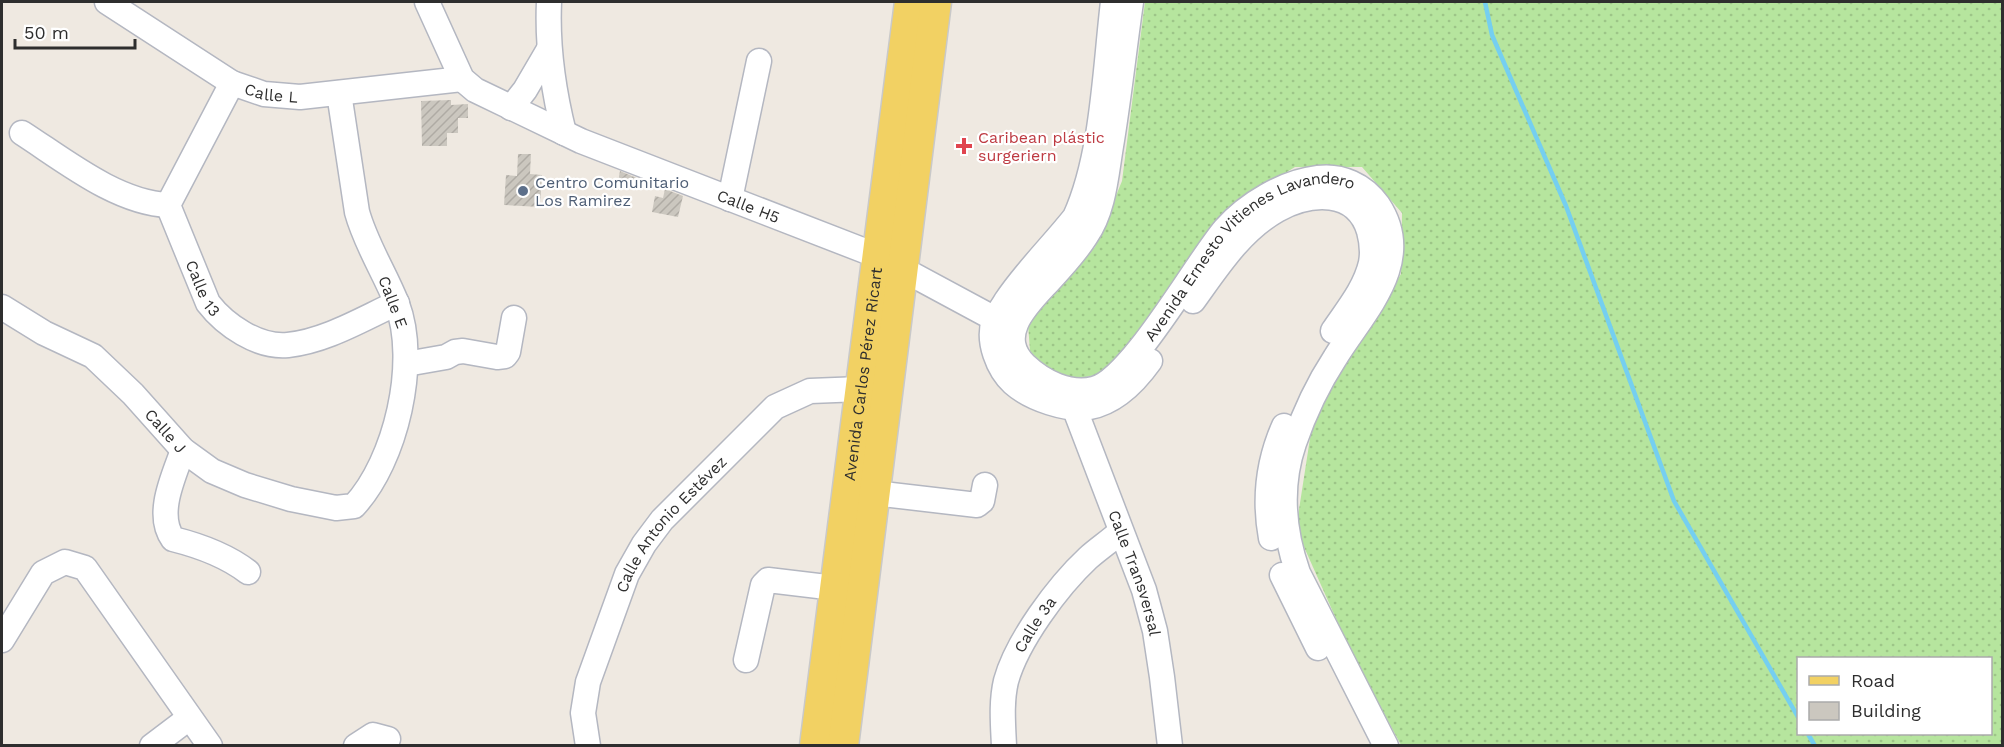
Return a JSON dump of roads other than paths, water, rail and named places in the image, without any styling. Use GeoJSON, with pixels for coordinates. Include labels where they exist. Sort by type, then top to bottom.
{"type":"FeatureCollection","features":[{"type":"Feature","properties":{"kind":"main road","name":"Avenida Carlos Pérez Ricart"},"geometry":{"type":"LineString","coordinates":[[843,746],[874,493],[910,2]]}},
{"type":"Feature","properties":{"kind":"main road","name":"Avenida Carlos Pérez Ricart"},"geometry":{"type":"LineString","coordinates":[[815,746],[861,389],[890,263],[936,2]]}},
{"type":"Feature","properties":{"kind":"street","name":"Calle L"},"geometry":{"type":"LineString","coordinates":[[107,2],[232,83],[264,94],[300,97],[462,79]]}},
{"type":"Feature","properties":{"kind":"street"},"geometry":{"type":"LineString","coordinates":[[427,2],[462,79]]}},
{"type":"Feature","properties":{"kind":"street"},"geometry":{"type":"LineString","coordinates":[[547,2],[549,49],[555,98],[564,133]]}},
{"type":"Feature","properties":{"kind":"street"},"geometry":{"type":"LineString","coordinates":[[1004,323],[1014,289],[1075,217],[1080,205],[1097,134],[1113,2]]}},
{"type":"Feature","properties":{"kind":"street"},"geometry":{"type":"LineString","coordinates":[[1004,323],[1022,309],[1068,260],[1086,237],[1095,220],[1102,200],[1108,166],[1131,2]]}},
{"type":"Feature","properties":{"kind":"street"},"geometry":{"type":"LineString","coordinates":[[511,108],[525,90],[549,49]]}},
{"type":"Feature","properties":{"kind":"street"},"geometry":{"type":"LineString","coordinates":[[729,198],[759,61]]}},
{"type":"Feature","properties":{"kind":"street","name":"Calle H5"},"geometry":{"type":"LineString","coordinates":[[462,79],[475,90],[564,133],[890,263],[1004,323]]}},
{"type":"Feature","properties":{"kind":"street"},"geometry":{"type":"LineString","coordinates":[[22,133],[111,189],[135,200],[168,205],[232,83]]}},
{"type":"Feature","properties":{"kind":"street","name":"Calle E"},"geometry":{"type":"LineString","coordinates":[[339,93],[357,212],[362,229],[397,303],[405,330],[406,364],[400,406],[385,457],[372,484],[354,506]]}},
{"type":"Feature","properties":{"kind":"street","name":"Avenida Ernesto Vitienes Lavandero"},"geometry":{"type":"LineString","coordinates":[[1114,388],[1128,364],[1225,229],[1239,215],[1288,185],[1307,179],[1327,177],[1346,180],[1362,188],[1377,204],[1386,222],[1390,243],[1389,263],[1384,282],[1375,300],[1334,358],[1304,418],[1288,466],[1284,514],[1298,573],[1386,746]]}},
{"type":"Feature","properties":{"kind":"street","name":"Avenida Ernesto Vitienes Lavandero"},"geometry":{"type":"LineString","coordinates":[[1114,388],[1072,390],[1052,384],[1037,376],[1021,361],[1004,323],[992,330],[993,345],[1005,374],[1014,384],[1029,394],[1074,407],[1090,407],[1114,388],[1146,368],[1222,262],[1241,238],[1258,222],[1277,210],[1315,196],[1346,202],[1358,210],[1365,220],[1373,251],[1367,276],[1317,357],[1290,410],[1272,458],[1267,502],[1272,542],[1285,582],[1367,746]]}},
{"type":"Feature","properties":{"kind":"street","name":"Calle 13"},"geometry":{"type":"LineString","coordinates":[[168,205],[208,303],[217,315],[242,333],[265,342],[286,345],[327,336],[397,303]]}},
{"type":"Feature","properties":{"kind":"street","name":"Calle J"},"geometry":{"type":"LineString","coordinates":[[2,307],[44,333],[93,356],[133,394],[183,450],[212,471],[245,485],[291,499],[336,508],[354,506]]}},
{"type":"Feature","properties":{"kind":"street"},"geometry":{"type":"LineString","coordinates":[[406,364],[446,357],[454,352],[463,351],[496,357],[505,356],[508,352],[514,318]]}},
{"type":"Feature","properties":{"kind":"street","name":"Calle Antonio Estévez"},"geometry":{"type":"LineString","coordinates":[[588,746],[583,712],[588,682],[627,574],[644,544],[662,520],[775,407],[810,391],[861,389]]}},
{"type":"Feature","properties":{"kind":"street","name":"Calle Transversal"},"geometry":{"type":"LineString","coordinates":[[1074,407],[1144,590],[1155,631],[1170,746]]}},
{"type":"Feature","properties":{"kind":"street"},"geometry":{"type":"LineString","coordinates":[[183,450],[171,485],[166,512],[168,532],[173,539],[231,559],[248,572]]}},
{"type":"Feature","properties":{"kind":"street"},"geometry":{"type":"LineString","coordinates":[[874,493],[978,505],[982,501],[985,485]]}},
{"type":"Feature","properties":{"kind":"street","name":"Calle 3a"},"geometry":{"type":"LineString","coordinates":[[1004,746],[1002,713],[1006,681],[1017,654],[1056,594],[1087,558],[1120,532]]}},
{"type":"Feature","properties":{"kind":"street"},"geometry":{"type":"LineString","coordinates":[[2,640],[43,573],[65,562],[85,568],[210,746]]}},
{"type":"Feature","properties":{"kind":"street"},"geometry":{"type":"LineString","coordinates":[[746,660],[763,585],[768,580],[775,579],[835,588]]}},
{"type":"Feature","properties":{"kind":"street"},"geometry":{"type":"LineString","coordinates":[[152,746],[189,718]]}},
{"type":"Feature","properties":{"kind":"street"},"geometry":{"type":"LineString","coordinates":[[356,746],[373,735],[388,739]]}},
{"type":"Feature","properties":{"kind":"waterway"},"geometry":{"type":"LineString","coordinates":[[1485,2],[1492,35],[1566,206],[1674,501],[1797,715]]}},
{"type":"Feature","properties":{"kind":"waterway"},"geometry":{"type":"LineString","coordinates":[[1809,735],[1815,746]]}},
{"type":"Feature","properties":{"kind":"place","name":"Caribean plástic surgeriern"},"geometry":{"type":"Point","coordinates":[964,146]}},
{"type":"Feature","properties":{"kind":"place","name":"Centro Comunitario Los Ramirez"},"geometry":{"type":"Point","coordinates":[523,191]}}]}
